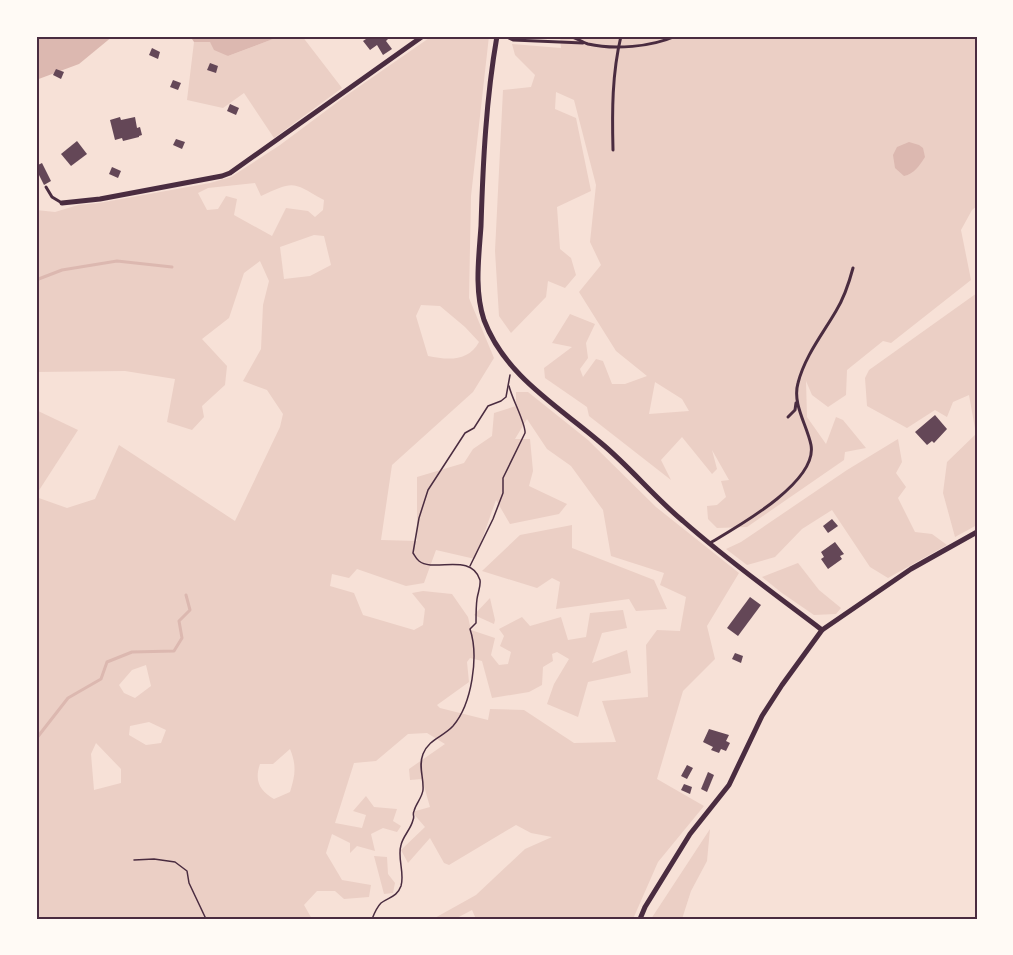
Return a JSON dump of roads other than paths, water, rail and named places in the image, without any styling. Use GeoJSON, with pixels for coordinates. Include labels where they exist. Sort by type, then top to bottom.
{"type":"FeatureCollection","features":[{"type":"Feature","properties":{"kind":"street"},"geometry":{"type":"LineString","coordinates":[[62,203],[100,199],[230,173],[423,36]]}},
{"type":"Feature","properties":{"kind":"street"},"geometry":{"type":"LineString","coordinates":[[496,36],[487,116],[478,286],[484,319],[493,340],[512,368],[602,443],[683,522],[822,630]]}},
{"type":"Feature","properties":{"kind":"street"},"geometry":{"type":"LineString","coordinates":[[640,919],[690,834],[729,785],[762,716],[822,630],[911,569],[977,532]]}},
{"type":"Feature","properties":{"kind":"lane"},"geometry":{"type":"LineString","coordinates":[[505,36],[513,40],[617,47],[661,42],[676,36]]}},
{"type":"Feature","properties":{"kind":"lane"},"geometry":{"type":"LineString","coordinates":[[570,36],[587,44]]}},
{"type":"Feature","properties":{"kind":"lane"},"geometry":{"type":"LineString","coordinates":[[613,150],[612,93],[617,47],[621,36]]}},
{"type":"Feature","properties":{"kind":"lane"},"geometry":{"type":"LineString","coordinates":[[46,187],[52,196],[62,203]]}},
{"type":"Feature","properties":{"kind":"lane"},"geometry":{"type":"LineString","coordinates":[[788,417],[795,410],[796,392],[805,360],[838,308],[853,268]]}},
{"type":"Feature","properties":{"kind":"lane"},"geometry":{"type":"LineString","coordinates":[[710,543],[757,514],[797,480],[810,461],[811,447],[796,401]]}},
{"type":"Feature","properties":{"kind":"waterway"},"geometry":{"type":"LineString","coordinates":[[36,280],[62,270],[117,261],[172,267]]}},
{"type":"Feature","properties":{"kind":"waterway"},"geometry":{"type":"LineString","coordinates":[[36,739],[68,698],[101,679],[107,662],[132,652],[174,651],[182,638],[179,621],[190,610],[186,595]]}}]}
